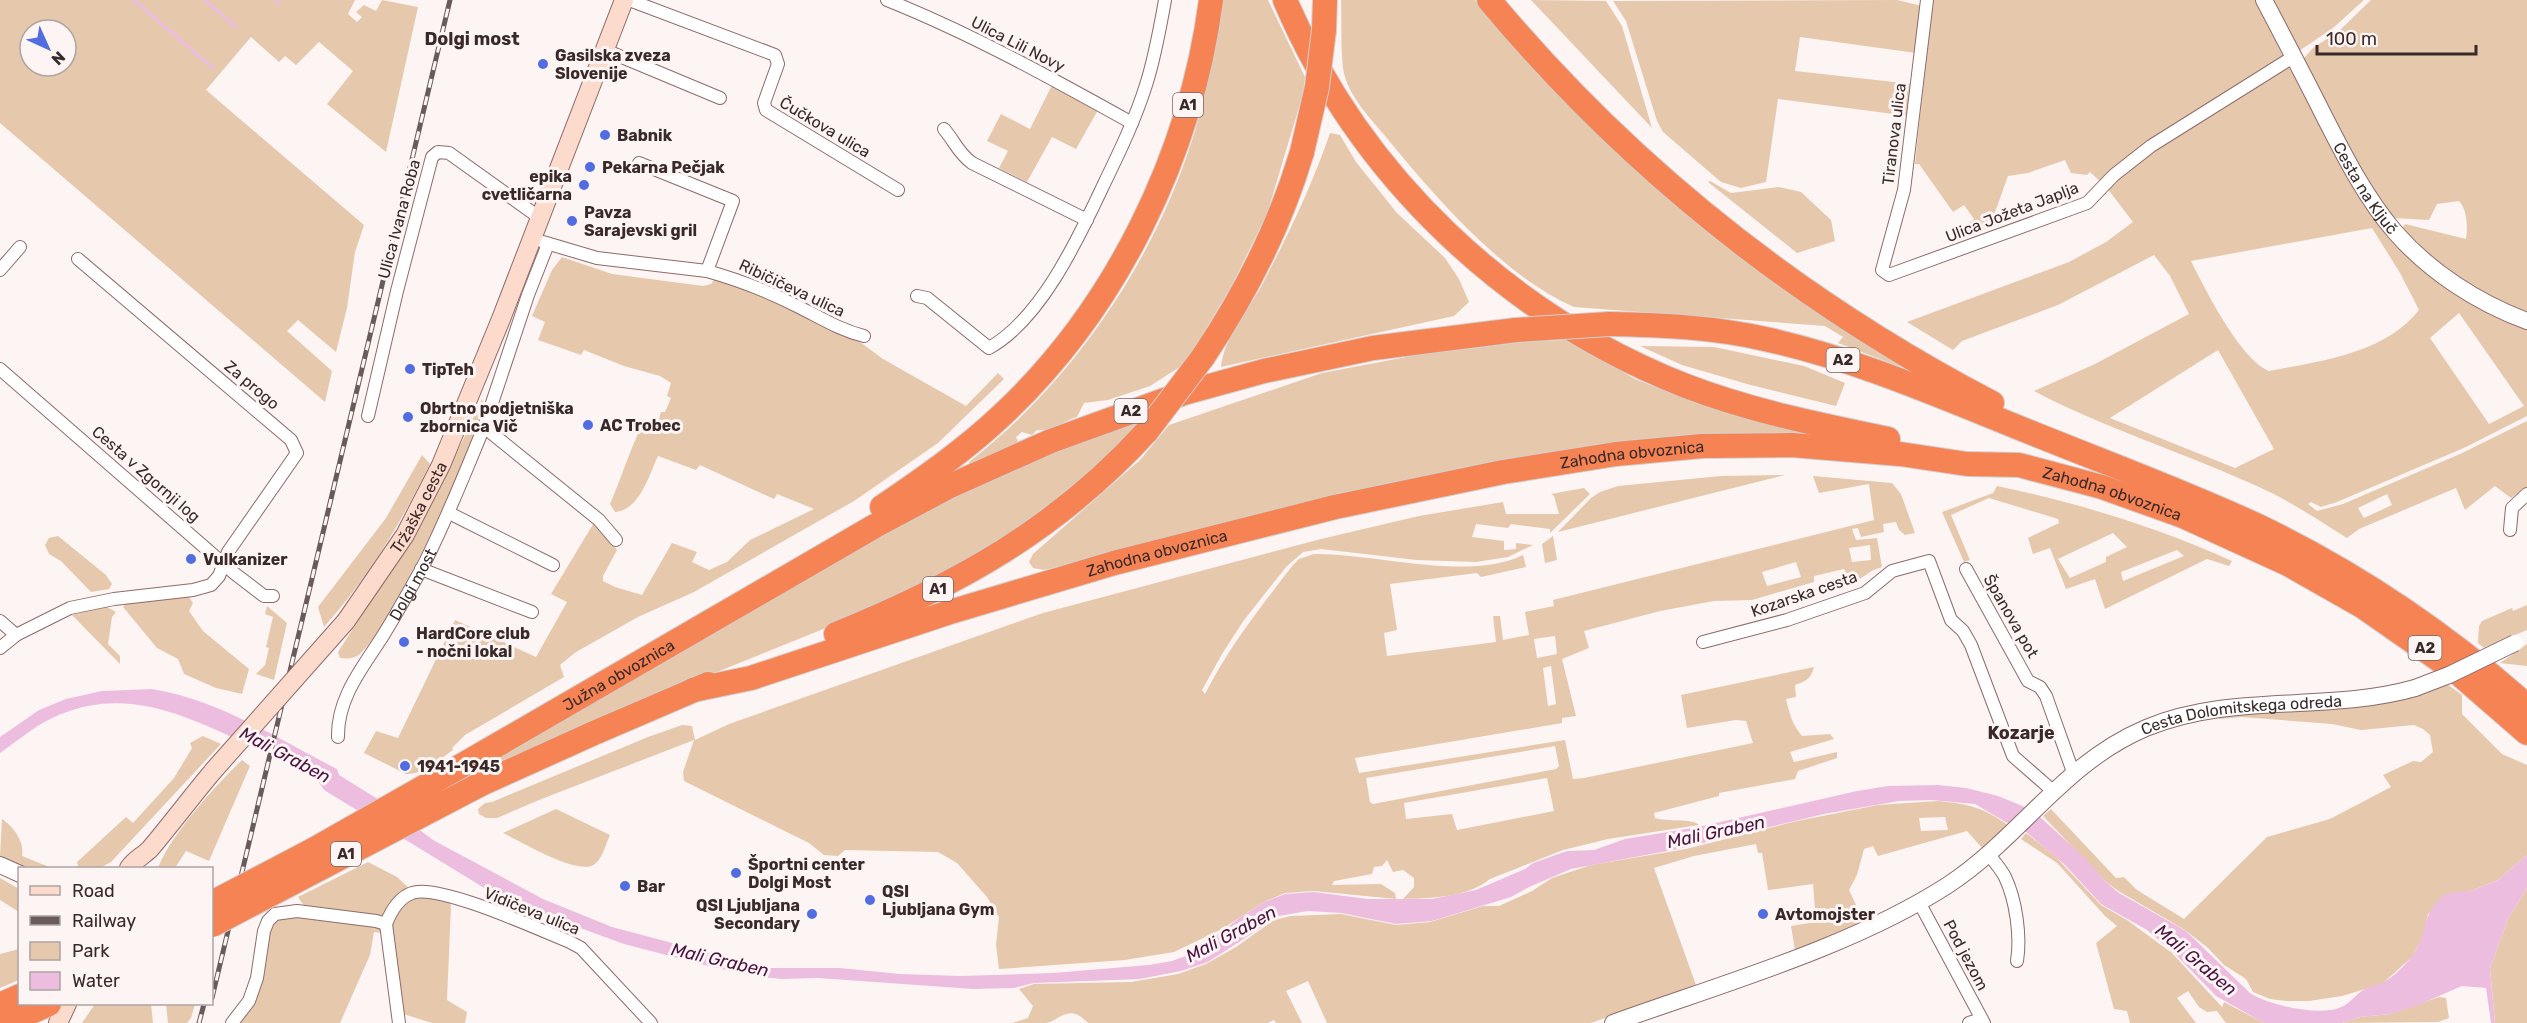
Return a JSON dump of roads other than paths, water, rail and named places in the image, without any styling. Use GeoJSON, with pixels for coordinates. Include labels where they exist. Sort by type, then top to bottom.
{"type":"FeatureCollection","features":[{"type":"Feature","properties":{"kind":"highway","name":"A1"},"geometry":{"type":"LineString","coordinates":[[776,582],[793,561],[883,506],[975,438],[1022,395],[1078,328],[1124,257],[1162,179],[1193,89],[1211,0]]}},
{"type":"Feature","properties":{"kind":"highway"},"geometry":{"type":"LineString","coordinates":[[1285,0],[1327,86],[1388,170],[1426,213],[1467,252],[1512,289],[1563,325],[1651,371],[1741,405],[1822,426],[2019,465]]}},
{"type":"Feature","properties":{"kind":"highway","name":"A1"},"geometry":{"type":"LineString","coordinates":[[213,924],[481,784],[693,690],[861,624],[967,574],[1018,544],[1063,511],[1107,473],[1146,431],[1203,357],[1243,294],[1280,216],[1302,152],[1317,87],[1325,0]]}},
{"type":"Feature","properties":{"kind":"highway"},"geometry":{"type":"LineString","coordinates":[[1489,0],[1527,45],[1606,126],[1670,185],[1758,256],[1876,337],[1949,380],[2015,414],[2066,447]]}},
{"type":"Feature","properties":{"kind":"highway","name":"Zahodna obvoznica"},"geometry":{"type":"LineString","coordinates":[[776,582],[883,521],[974,475],[1077,431],[1184,393],[1290,365],[1373,348],[1516,330],[1609,324],[1707,329],[1792,345],[1876,372],[2223,511],[2326,562],[2431,628],[2527,706]]}},
{"type":"Feature","properties":{"kind":"highway","name":"Zahodna obvoznica"},"geometry":{"type":"LineString","coordinates":[[693,690],[751,678],[960,609],[1169,548],[1347,505],[1526,468],[1673,448],[1759,444],[1840,448],[1967,464],[2019,465],[2102,487],[2156,506],[2236,538],[2296,568],[2362,606],[2458,673],[2527,733]]}},
{"type":"Feature","properties":{"kind":"highway","name":"Južna obvoznica"},"geometry":{"type":"LineString","coordinates":[[213,902],[313,850],[776,582]]}},
{"type":"Feature","properties":{"kind":"main road","name":"Tržaška cesta"},"geometry":{"type":"LineString","coordinates":[[134,864],[346,621],[405,535],[431,486],[540,241],[540,218],[624,0]]}},
{"type":"Feature","properties":{"kind":"main road"},"geometry":{"type":"LineString","coordinates":[[58,1023],[67,1005]]}},
{"type":"Feature","properties":{"kind":"street","name":"Čučkova ulica"},"geometry":{"type":"LineString","coordinates":[[629,0],[775,55],[778,64],[764,102],[766,110],[898,190]]}},
{"type":"Feature","properties":{"kind":"street","name":"Ulica Lili Novy"},"geometry":{"type":"LineString","coordinates":[[887,0],[925,15],[1132,123]]}},
{"type":"Feature","properties":{"kind":"street"},"geometry":{"type":"LineString","coordinates":[[917,296],[927,298],[988,348],[999,342],[1024,318],[1069,257],[1132,123],[1147,84],[1165,0]]}},
{"type":"Feature","properties":{"kind":"street","name":"Tiranova ulica"},"geometry":{"type":"LineString","coordinates":[[1882,270],[1904,190],[1928,0]]}},
{"type":"Feature","properties":{"kind":"street","name":"Cesta na Ključ"},"geometry":{"type":"LineString","coordinates":[[2264,0],[2344,155],[2394,231],[2429,265],[2454,283],[2483,301],[2527,321]]}},
{"type":"Feature","properties":{"kind":"street"},"geometry":{"type":"LineString","coordinates":[[605,50],[720,98]]}},
{"type":"Feature","properties":{"kind":"street","name":"Ulica Jožeta Japlja"},"geometry":{"type":"LineString","coordinates":[[1882,270],[1889,275],[2087,203],[2114,175],[2151,146],[2294,57]]}},
{"type":"Feature","properties":{"kind":"street"},"geometry":{"type":"LineString","coordinates":[[944,129],[956,143],[961,155],[972,164],[1087,220]]}},
{"type":"Feature","properties":{"kind":"street","name":"Ulica Ivana Roba"},"geometry":{"type":"LineString","coordinates":[[368,416],[397,291],[432,157],[438,152],[449,153],[540,218]]}},
{"type":"Feature","properties":{"kind":"street"},"geometry":{"type":"LineString","coordinates":[[639,163],[733,201],[707,271]]}},
{"type":"Feature","properties":{"kind":"street","name":"Ribičičeva ulica"},"geometry":{"type":"LineString","coordinates":[[540,241],[606,260],[707,271],[747,283],[840,329],[864,336]]}},
{"type":"Feature","properties":{"kind":"street","name":"Dolgi most"},"geometry":{"type":"LineString","coordinates":[[338,737],[341,713],[348,691],[421,569],[449,513],[484,427],[528,295],[540,241]]}},
{"type":"Feature","properties":{"kind":"street"},"geometry":{"type":"LineString","coordinates":[[0,270],[20,247]]}},
{"type":"Feature","properties":{"kind":"street","name":"Za progo"},"geometry":{"type":"LineString","coordinates":[[78,259],[291,440],[296,447],[297,453],[294,460],[228,552],[224,563]]}},
{"type":"Feature","properties":{"kind":"street","name":"Cesta v Zgornji log"},"geometry":{"type":"LineString","coordinates":[[0,369],[224,563],[264,596],[273,596]]}},
{"type":"Feature","properties":{"kind":"street"},"geometry":{"type":"LineString","coordinates":[[484,427],[599,520],[616,540]]}},
{"type":"Feature","properties":{"kind":"street"},"geometry":{"type":"LineString","coordinates":[[2510,530],[2512,508],[2527,494]]}},
{"type":"Feature","properties":{"kind":"street"},"geometry":{"type":"LineString","coordinates":[[449,513],[553,566]]}},
{"type":"Feature","properties":{"kind":"street","name":"Kozarska cesta"},"geometry":{"type":"LineString","coordinates":[[1703,642],[1787,620],[1865,593],[1892,571],[1929,561],[1951,620],[1963,631],[1971,645],[2013,756],[2053,791]]}},
{"type":"Feature","properties":{"kind":"street"},"geometry":{"type":"LineString","coordinates":[[0,648],[16,635],[70,608],[83,604],[205,588],[216,580],[224,563]]}},
{"type":"Feature","properties":{"kind":"street"},"geometry":{"type":"LineString","coordinates":[[421,569],[532,612]]}},
{"type":"Feature","properties":{"kind":"street","name":"Španova pot"},"geometry":{"type":"LineString","coordinates":[[1966,569],[2028,681],[2040,687],[2046,696],[2073,772]]}},
{"type":"Feature","properties":{"kind":"street"},"geometry":{"type":"LineString","coordinates":[[0,621],[16,635]]}},
{"type":"Feature","properties":{"kind":"street","name":"Cesta Dolomitskega odreda"},"geometry":{"type":"LineString","coordinates":[[1613,1023],[1804,954],[1919,902],[1954,881],[1989,854],[2073,772],[2123,738],[2149,727],[2194,713],[2241,706],[2356,700],[2415,688],[2449,675],[2521,639]]}},
{"type":"Feature","properties":{"kind":"street"},"geometry":{"type":"LineString","coordinates":[[1989,854],[2004,875],[2011,893],[2017,934],[2017,961]]}},
{"type":"Feature","properties":{"kind":"street"},"geometry":{"type":"LineString","coordinates":[[0,865],[18,873]]}},
{"type":"Feature","properties":{"kind":"street","name":"Vidičeva ulica"},"geometry":{"type":"LineString","coordinates":[[386,924],[391,911],[400,901],[417,892],[437,892],[481,907],[581,948],[651,1023]]}},
{"type":"Feature","properties":{"kind":"street","name":"Pod jezom"},"geometry":{"type":"LineString","coordinates":[[1919,902],[1983,1021]]}},
{"type":"Feature","properties":{"kind":"street"},"geometry":{"type":"LineString","coordinates":[[232,1023],[249,1001],[257,978],[264,931],[268,921],[275,914],[297,911],[386,924],[399,1023]]}},
{"type":"Feature","properties":{"kind":"street"},"geometry":{"type":"LineString","coordinates":[[1969,1023],[1983,1021]]}},
{"type":"Feature","properties":{"kind":"water","name":"Mali Graben"},"geometry":{"type":"Polygon","coordinates":[[[152,689],[201,702],[270,733],[337,769],[339,775],[381,801],[433,840],[543,899],[612,927],[767,968],[840,968],[900,974],[961,976],[1053,973],[1149,965],[1172,961],[1194,953],[1264,902],[1285,894],[1314,892],[1368,899],[1432,899],[1476,890],[1525,869],[1533,863],[1567,851],[1594,850],[1625,839],[1698,827],[1888,786],[1938,785],[1966,788],[1998,796],[2025,807],[2039,816],[2085,858],[2119,893],[2186,931],[2250,993],[2269,1002],[2293,1008],[2319,1011],[2339,1008],[2365,989],[2380,984],[2399,971],[2413,955],[2429,913],[2445,894],[2473,890],[2498,880],[2527,855],[2527,888],[2508,919],[2490,968],[2495,1023],[2491,1023],[2486,988],[2462,986],[2416,1006],[2390,1014],[2360,1017],[2342,1023],[2264,1023],[2216,996],[2177,956],[2147,930],[2101,904],[2065,865],[2025,831],[1975,804],[1931,800],[1899,801],[1824,814],[1678,849],[1571,869],[1511,897],[1432,921],[1396,924],[1341,913],[1308,911],[1273,917],[1270,922],[1208,962],[1181,971],[1140,979],[1034,983],[1014,988],[973,989],[818,978],[782,979],[712,967],[624,944],[531,910],[486,889],[324,790],[311,774],[302,768],[205,725],[159,709],[136,704],[112,703],[87,706],[45,722],[0,753],[0,737],[39,710],[66,699],[102,691],[152,689]]]}},
{"type":"Feature","properties":{"kind":"waterway"},"geometry":{"type":"LineString","coordinates":[[134,0],[213,68]]}},
{"type":"Feature","properties":{"kind":"waterway"},"geometry":{"type":"LineString","coordinates":[[205,0],[236,27]]}},
{"type":"Feature","properties":{"kind":"waterway"},"geometry":{"type":"LineString","coordinates":[[276,0],[279,3]]}},
{"type":"Feature","properties":{"kind":"railway"},"geometry":{"type":"LineString","coordinates":[[213,994],[450,0]]}},
{"type":"Feature","properties":{"kind":"railway"},"geometry":{"type":"LineString","coordinates":[[199,1023],[204,1005]]}},
{"type":"Feature","properties":{"kind":"place","name":"Gasilska zveza Slovenije"},"geometry":{"type":"Point","coordinates":[543,64]}},
{"type":"Feature","properties":{"kind":"place","name":"Babnik"},"geometry":{"type":"Point","coordinates":[605,135]}},
{"type":"Feature","properties":{"kind":"place","name":"Pekarna Pečjak"},"geometry":{"type":"Point","coordinates":[590,167]}},
{"type":"Feature","properties":{"kind":"place","name":"epika cvetličarna"},"geometry":{"type":"Point","coordinates":[584,185]}},
{"type":"Feature","properties":{"kind":"place","name":"Pavza Sarajevski gril"},"geometry":{"type":"Point","coordinates":[572,221]}},
{"type":"Feature","properties":{"kind":"place","name":"TipTeh"},"geometry":{"type":"Point","coordinates":[410,369]}},
{"type":"Feature","properties":{"kind":"place","name":"Obrtno podjetniška zbornica Vič"},"geometry":{"type":"Point","coordinates":[408,417]}},
{"type":"Feature","properties":{"kind":"place","name":"AC Trobec"},"geometry":{"type":"Point","coordinates":[588,425]}},
{"type":"Feature","properties":{"kind":"place","name":"Vulkanizer"},"geometry":{"type":"Point","coordinates":[191,559]}},
{"type":"Feature","properties":{"kind":"place","name":"HardCore club - nočni lokal"},"geometry":{"type":"Point","coordinates":[404,642]}},
{"type":"Feature","properties":{"kind":"place","name":"1941-1945"},"geometry":{"type":"Point","coordinates":[405,766]}},
{"type":"Feature","properties":{"kind":"place","name":"Športni center Dolgi Most"},"geometry":{"type":"Point","coordinates":[736,873]}},
{"type":"Feature","properties":{"kind":"place","name":"Bar"},"geometry":{"type":"Point","coordinates":[625,886]}},
{"type":"Feature","properties":{"kind":"place","name":"QSI Ljubljana Gym"},"geometry":{"type":"Point","coordinates":[870,900]}},
{"type":"Feature","properties":{"kind":"place","name":"QSI Ljubljana Secondary"},"geometry":{"type":"Point","coordinates":[812,914]}},
{"type":"Feature","properties":{"kind":"place","name":"Avtomojster"},"geometry":{"type":"Point","coordinates":[1763,914]}},
{"type":"Feature","properties":{"kind":"district","name":"Dolgi most"},"geometry":{"type":"Point","coordinates":[472,39]}},
{"type":"Feature","properties":{"kind":"district","name":"Kozarje"},"geometry":{"type":"Point","coordinates":[2021,733]}}]}
